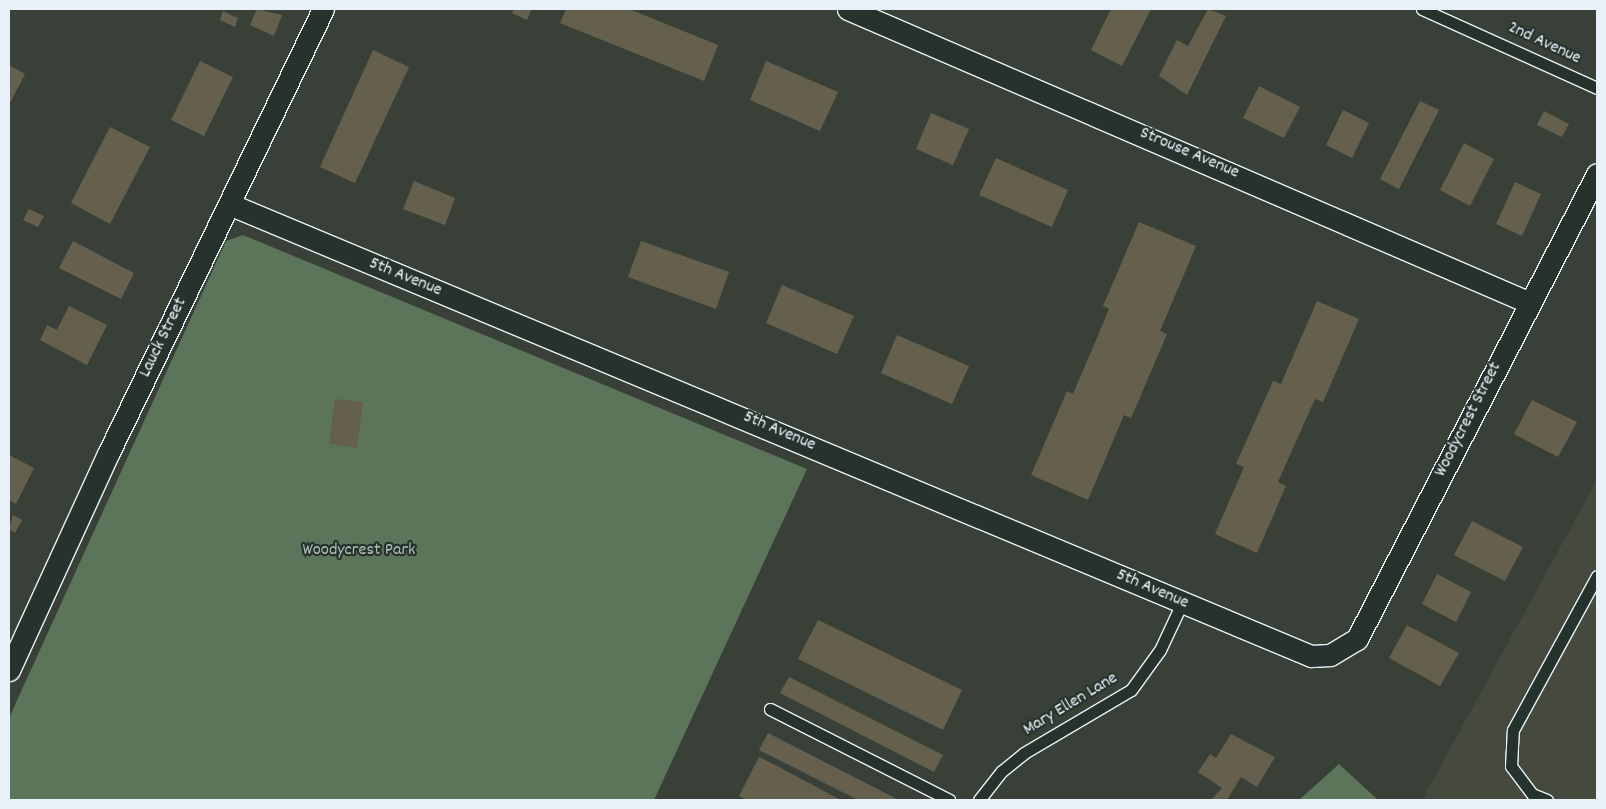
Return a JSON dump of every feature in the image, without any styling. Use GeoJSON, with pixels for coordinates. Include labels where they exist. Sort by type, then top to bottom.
{"type":"FeatureCollection","features":[{"type":"Feature","properties":{"kind":"street","name":"Lauck Street"},"geometry":{"type":"LineString","coordinates":[[9,670],[323,9]]}},
{"type":"Feature","properties":{"kind":"street","name":"Strouse Avenue"},"geometry":{"type":"LineString","coordinates":[[848,9],[1530,303]]}},
{"type":"Feature","properties":{"kind":"street","name":"Woodycrest Street"},"geometry":{"type":"LineString","coordinates":[[1330,655],[1357,638],[1597,174]]}},
{"type":"Feature","properties":{"kind":"street","name":"5th Avenue"},"geometry":{"type":"LineString","coordinates":[[229,204],[1182,604],[1311,656],[1330,655]]}},
{"type":"Feature","properties":{"kind":"lane","name":"2nd Avenue"},"geometry":{"type":"LineString","coordinates":[[1422,9],[1597,88]]}},
{"type":"Feature","properties":{"kind":"lane"},"geometry":{"type":"LineString","coordinates":[[1547,800],[1532,794],[1512,766],[1514,730],[1597,576]]}},
{"type":"Feature","properties":{"kind":"lane","name":"Mary Ellen Lane"},"geometry":{"type":"LineString","coordinates":[[979,800],[1002,772],[1024,753],[1131,690],[1160,650],[1182,604]]}},
{"type":"Feature","properties":{"kind":"lane"},"geometry":{"type":"LineString","coordinates":[[770,709],[950,800]]}},
{"type":"Feature","properties":{"kind":"shaded area"},"geometry":{"type":"Polygon","coordinates":[[[1597,480],[1597,800],[1422,800],[1597,480]]]}},
{"type":"Feature","properties":{"kind":"green space","name":"Woodycrest Park"},"geometry":{"type":"Polygon","coordinates":[[[243,235],[807,469],[654,800],[9,800],[9,718],[226,241],[243,235]]]}},
{"type":"Feature","properties":{"kind":"green space"},"geometry":{"type":"Polygon","coordinates":[[[1339,764],[1378,800],[1299,800],[1339,764]]]}},
{"type":"Feature","properties":{"kind":"building"},"geometry":{"type":"Polygon","coordinates":[[[257,9],[282,15],[274,36],[250,25],[257,9]]]}},
{"type":"Feature","properties":{"kind":"building"},"geometry":{"type":"Polygon","coordinates":[[[514,9],[532,9],[527,20],[512,13],[514,9]]]}},
{"type":"Feature","properties":{"kind":"building"},"geometry":{"type":"Polygon","coordinates":[[[566,9],[629,9],[718,45],[704,81],[560,23],[566,9]]]}},
{"type":"Feature","properties":{"kind":"building"},"geometry":{"type":"Polygon","coordinates":[[[1111,9],[1151,9],[1122,66],[1091,50],[1111,9]]]}},
{"type":"Feature","properties":{"kind":"building"},"geometry":{"type":"Polygon","coordinates":[[[1208,9],[1226,16],[1187,95],[1159,76],[1177,40],[1188,46],[1208,9]]]}},
{"type":"Feature","properties":{"kind":"building"},"geometry":{"type":"Polygon","coordinates":[[[223,11],[238,18],[235,27],[220,20],[223,11]]]}},
{"type":"Feature","properties":{"kind":"building"},"geometry":{"type":"Polygon","coordinates":[[[373,50],[409,67],[355,183],[320,167],[373,50]]]}},
{"type":"Feature","properties":{"kind":"building"},"geometry":{"type":"Polygon","coordinates":[[[200,61],[233,77],[204,136],[171,120],[200,61]]]}},
{"type":"Feature","properties":{"kind":"building"},"geometry":{"type":"Polygon","coordinates":[[[766,61],[838,92],[820,131],[750,100],[766,61]]]}},
{"type":"Feature","properties":{"kind":"building"},"geometry":{"type":"Polygon","coordinates":[[[9,65],[25,74],[9,105],[9,65]]]}},
{"type":"Feature","properties":{"kind":"building"},"geometry":{"type":"Polygon","coordinates":[[[1259,86],[1300,107],[1284,138],[1243,118],[1259,86]]]}},
{"type":"Feature","properties":{"kind":"building"},"geometry":{"type":"Polygon","coordinates":[[[1420,101],[1439,110],[1399,189],[1380,179],[1420,101]]]}},
{"type":"Feature","properties":{"kind":"building"},"geometry":{"type":"Polygon","coordinates":[[[1343,110],[1369,123],[1352,158],[1326,145],[1343,110]]]}},
{"type":"Feature","properties":{"kind":"building"},"geometry":{"type":"Polygon","coordinates":[[[1544,111],[1569,124],[1562,137],[1537,125],[1544,111]]]}},
{"type":"Feature","properties":{"kind":"building"},"geometry":{"type":"Polygon","coordinates":[[[931,113],[969,129],[953,165],[916,149],[931,113]]]}},
{"type":"Feature","properties":{"kind":"building"},"geometry":{"type":"Polygon","coordinates":[[[110,127],[150,147],[110,224],[71,203],[110,127]]]}},
{"type":"Feature","properties":{"kind":"building"},"geometry":{"type":"Polygon","coordinates":[[[1464,143],[1494,159],[1470,206],[1440,190],[1464,143]]]}},
{"type":"Feature","properties":{"kind":"building"},"geometry":{"type":"Polygon","coordinates":[[[996,158],[1068,190],[1052,227],[979,195],[996,158]]]}},
{"type":"Feature","properties":{"kind":"building"},"geometry":{"type":"Polygon","coordinates":[[[414,181],[455,198],[445,225],[403,209],[414,181]]]}},
{"type":"Feature","properties":{"kind":"building"},"geometry":{"type":"Polygon","coordinates":[[[1515,182],[1541,194],[1522,236],[1496,224],[1515,182]]]}},
{"type":"Feature","properties":{"kind":"building"},"geometry":{"type":"Polygon","coordinates":[[[29,209],[44,216],[38,227],[23,220],[29,209]]]}},
{"type":"Feature","properties":{"kind":"building"},"geometry":{"type":"Polygon","coordinates":[[[1139,222],[1196,246],[1160,331],[1167,334],[1131,418],[1124,415],[1088,500],[1031,475],[1067,391],[1073,394],[1109,309],[1103,306],[1139,222]]]}},
{"type":"Feature","properties":{"kind":"building"},"geometry":{"type":"Polygon","coordinates":[[[73,241],[134,273],[121,299],[59,268],[73,241]]]}},
{"type":"Feature","properties":{"kind":"building"},"geometry":{"type":"Polygon","coordinates":[[[641,241],[729,272],[716,309],[628,277],[641,241]]]}},
{"type":"Feature","properties":{"kind":"building"},"geometry":{"type":"Polygon","coordinates":[[[782,285],[854,316],[837,354],[766,323],[782,285]]]}},
{"type":"Feature","properties":{"kind":"building"},"geometry":{"type":"Polygon","coordinates":[[[1317,301],[1359,319],[1323,402],[1315,399],[1278,482],[1286,486],[1257,553],[1215,534],[1244,467],[1236,464],[1273,381],[1281,384],[1317,301]]]}},
{"type":"Feature","properties":{"kind":"building"},"geometry":{"type":"Polygon","coordinates":[[[69,306],[107,325],[87,365],[40,340],[47,325],[57,330],[69,306]]]}},
{"type":"Feature","properties":{"kind":"building"},"geometry":{"type":"Polygon","coordinates":[[[897,335],[969,366],[952,404],[881,373],[897,335]]]}},
{"type":"Feature","properties":{"kind":"building"},"geometry":{"type":"Polygon","coordinates":[[[335,399],[363,402],[357,448],[329,444],[335,399]]]}},
{"type":"Feature","properties":{"kind":"building"},"geometry":{"type":"Polygon","coordinates":[[[1532,400],[1577,422],[1558,457],[1514,434],[1532,400]]]}},
{"type":"Feature","properties":{"kind":"building"},"geometry":{"type":"Polygon","coordinates":[[[9,455],[34,468],[16,504],[9,500],[9,455]]]}},
{"type":"Feature","properties":{"kind":"building"},"geometry":{"type":"Polygon","coordinates":[[[13,515],[22,520],[15,533],[9,529],[13,515]]]}},
{"type":"Feature","properties":{"kind":"building"},"geometry":{"type":"Polygon","coordinates":[[[1472,521],[1523,547],[1505,581],[1454,555],[1472,521]]]}},
{"type":"Feature","properties":{"kind":"building"},"geometry":{"type":"Polygon","coordinates":[[[1437,574],[1471,592],[1456,622],[1422,604],[1437,574]]]}},
{"type":"Feature","properties":{"kind":"building"},"geometry":{"type":"Polygon","coordinates":[[[818,620],[962,690],[943,730],[798,659],[818,620]]]}},
{"type":"Feature","properties":{"kind":"building"},"geometry":{"type":"Polygon","coordinates":[[[1407,625],[1459,653],[1440,686],[1389,658],[1407,625]]]}},
{"type":"Feature","properties":{"kind":"building"},"geometry":{"type":"Polygon","coordinates":[[[789,677],[943,755],[934,772],[780,693],[789,677]]]}},
{"type":"Feature","properties":{"kind":"building"},"geometry":{"type":"Polygon","coordinates":[[[768,733],[899,800],[858,800],[759,750],[768,733]]]}},
{"type":"Feature","properties":{"kind":"building"},"geometry":{"type":"Polygon","coordinates":[[[1231,734],[1275,757],[1257,787],[1241,777],[1227,800],[1211,800],[1222,788],[1198,772],[1210,754],[1216,758],[1231,734]]]}},
{"type":"Feature","properties":{"kind":"building"},"geometry":{"type":"Polygon","coordinates":[[[759,757],[841,800],[747,800],[739,796],[759,757]]]}}]}
